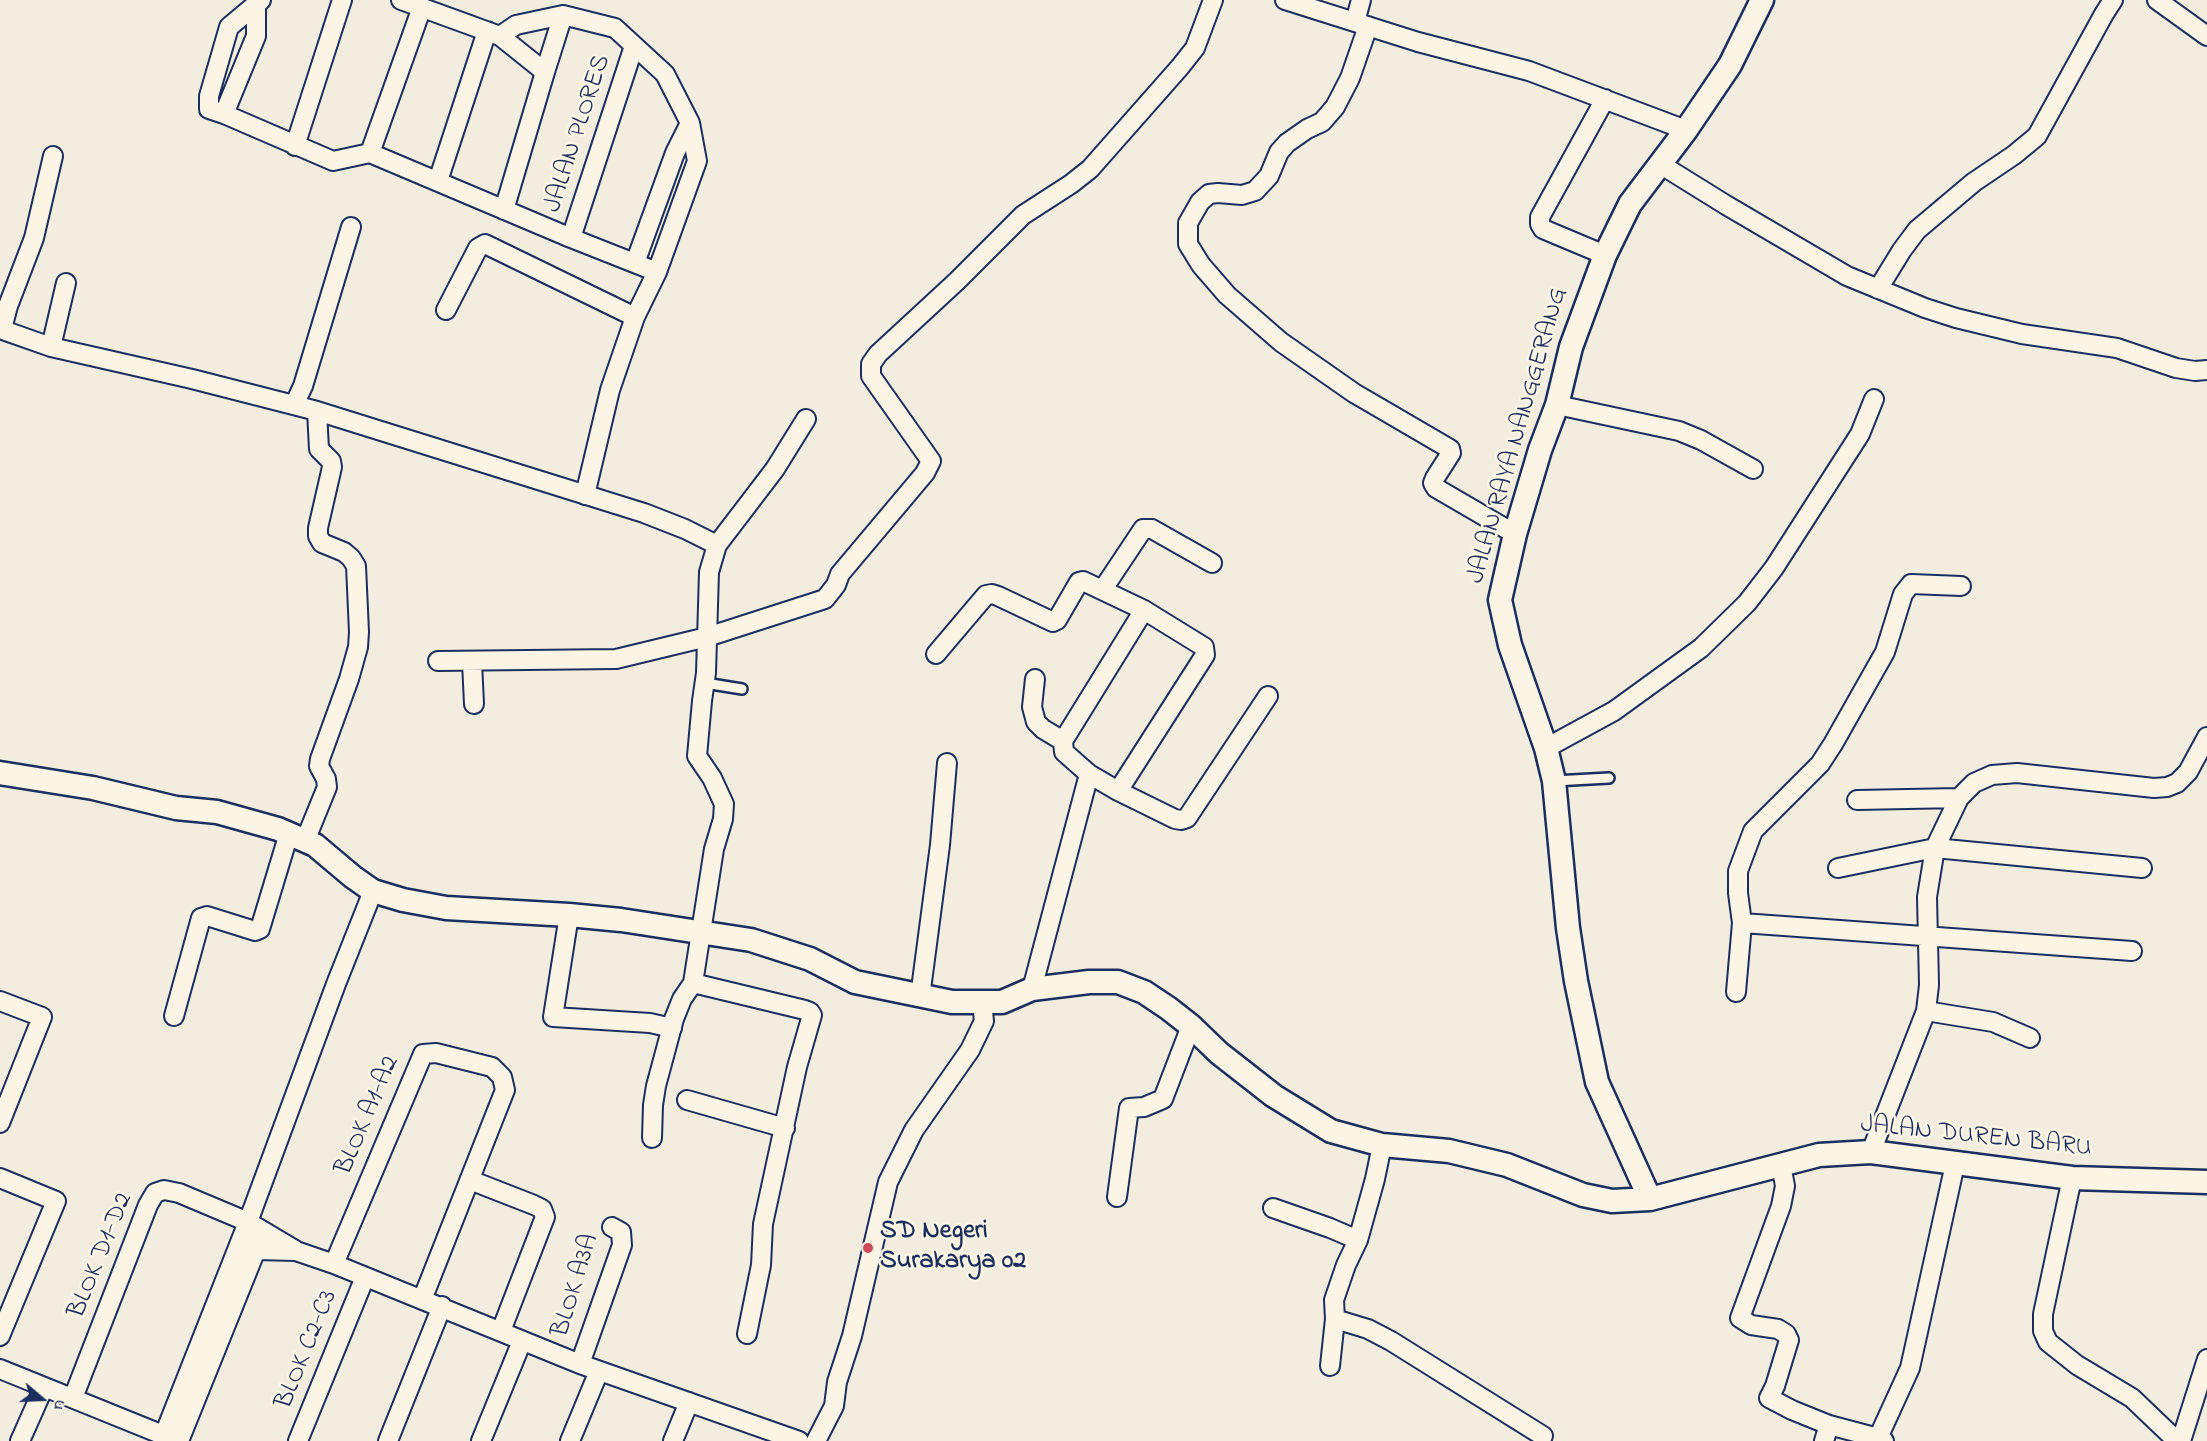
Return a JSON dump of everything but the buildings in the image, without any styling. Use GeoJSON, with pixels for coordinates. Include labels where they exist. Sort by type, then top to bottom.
{"type":"FeatureCollection","features":[{"type":"Feature","properties":{"kind":"street"},"geometry":{"type":"LineString","coordinates":[[295,146],[342,0]]}},
{"type":"Feature","properties":{"kind":"street"},"geometry":{"type":"LineString","coordinates":[[401,0],[493,34],[545,72]]}},
{"type":"Feature","properties":{"kind":"street"},"geometry":{"type":"LineString","coordinates":[[438,661],[616,659],[707,637],[825,599],[840,574],[925,473],[931,461],[871,376],[872,364],[878,354],[1023,216],[1090,169],[1194,48],[1213,0]]}},
{"type":"Feature","properties":{"kind":"street"},"geometry":{"type":"LineString","coordinates":[[1285,0],[1418,42],[1529,71],[1686,130]]}},
{"type":"Feature","properties":{"kind":"street"},"geometry":{"type":"LineString","coordinates":[[1361,0],[1362,24],[1350,78],[1335,107],[1322,122],[1287,143],[1279,152],[1269,176],[1255,191],[1242,195],[1209,194],[1200,202],[1188,223],[1188,244],[1201,265],[1227,295],[1281,342],[1354,393],[1450,449],[1451,453],[1435,477],[1433,483],[1436,488],[1515,534]]}},
{"type":"Feature","properties":{"kind":"street","name":"JALAN RAYA NANGGERANG"},"geometry":{"type":"LineString","coordinates":[[1650,1199],[1608,1110],[1598,1082],[1576,981],[1568,927],[1554,781],[1546,748],[1510,645],[1500,600],[1515,534],[1540,450],[1557,405],[1571,347],[1605,255],[1630,204],[1686,130],[1730,64],[1762,0]]}},
{"type":"Feature","properties":{"kind":"street"},"geometry":{"type":"LineString","coordinates":[[1878,289],[1917,230],[1974,182],[2037,136],[2113,0]]}},
{"type":"Feature","properties":{"kind":"street"},"geometry":{"type":"LineString","coordinates":[[2157,0],[2207,36]]}},
{"type":"Feature","properties":{"kind":"street"},"geometry":{"type":"LineString","coordinates":[[224,114],[256,36],[259,1]]}},
{"type":"Feature","properties":{"kind":"street"},"geometry":{"type":"LineString","coordinates":[[259,1],[229,27],[209,96],[209,110],[224,114],[333,161],[370,153],[657,272]]}},
{"type":"Feature","properties":{"kind":"street"},"geometry":{"type":"LineString","coordinates":[[370,153],[422,7]]}},
{"type":"Feature","properties":{"kind":"street"},"geometry":{"type":"LineString","coordinates":[[504,210],[563,15]]}},
{"type":"Feature","properties":{"kind":"street"},"geometry":{"type":"LineString","coordinates":[[438,181],[493,34],[516,25],[563,15],[615,28],[664,74],[690,123],[697,161],[657,272],[635,316],[610,390],[585,495]]}},
{"type":"Feature","properties":{"kind":"street","name":"JALAN PLORES"},"geometry":{"type":"LineString","coordinates":[[571,238],[634,46]]}},
{"type":"Feature","properties":{"kind":"street"},"geometry":{"type":"LineString","coordinates":[[1605,99],[1540,217],[1543,229],[1605,255]]}},
{"type":"Feature","properties":{"kind":"street"},"geometry":{"type":"LineString","coordinates":[[635,263],[675,153],[690,123]]}},
{"type":"Feature","properties":{"kind":"street"},"geometry":{"type":"LineString","coordinates":[[53,156],[34,238],[1,329],[51,347],[192,379],[316,411],[644,513],[685,529],[717,545]]}},
{"type":"Feature","properties":{"kind":"street"},"geometry":{"type":"LineString","coordinates":[[1660,164],[1847,276],[1925,308],[1987,327],[2117,348],[2176,368],[2194,371],[2207,370]]}},
{"type":"Feature","properties":{"kind":"street"},"geometry":{"type":"LineString","coordinates":[[294,405],[303,386],[351,227]]}},
{"type":"Feature","properties":{"kind":"street"},"geometry":{"type":"LineString","coordinates":[[446,310],[478,248],[485,244],[635,316]]}},
{"type":"Feature","properties":{"kind":"street"},"geometry":{"type":"LineString","coordinates":[[51,347],[66,283]]}},
{"type":"Feature","properties":{"kind":"street"},"geometry":{"type":"LineString","coordinates":[[1546,748],[1614,711],[1701,648],[1747,603],[1774,568],[1860,434],[1874,399]]}},
{"type":"Feature","properties":{"kind":"street"},"geometry":{"type":"LineString","coordinates":[[1557,405],[1679,431],[1701,440],[1753,469]]}},
{"type":"Feature","properties":{"kind":"street"},"geometry":{"type":"LineString","coordinates":[[174,1016],[201,918],[207,916],[255,931],[260,928],[297,837],[327,787],[326,779],[319,766],[320,759],[349,679],[358,647],[359,632],[356,566],[344,552],[322,543],[318,536],[332,467],[331,461],[319,448],[316,411]]}},
{"type":"Feature","properties":{"kind":"street"},"geometry":{"type":"LineString","coordinates":[[652,1137],[656,1086],[682,999],[693,984],[714,849],[723,819],[724,804],[712,778],[697,756],[705,683],[709,572],[717,545],[775,469],[806,419]]}},
{"type":"Feature","properties":{"kind":"street"},"geometry":{"type":"LineString","coordinates":[[1103,589],[1143,529],[1152,529],[1212,563]]}},
{"type":"Feature","properties":{"kind":"street"},"geometry":{"type":"LineString","coordinates":[[936,654],[986,595],[998,596],[1053,622],[1057,620],[1079,582],[1088,582],[1144,610],[1203,647],[1205,655],[1118,791]]}},
{"type":"Feature","properties":{"kind":"street"},"geometry":{"type":"LineString","coordinates":[[1736,992],[1742,923],[1738,871],[1753,831],[1820,764],[1833,744],[1885,652],[1903,594],[1911,584],[1961,586]]}},
{"type":"Feature","properties":{"kind":"street"},"geometry":{"type":"LineString","coordinates":[[1144,610],[1063,741],[1065,752],[1089,774],[1175,819],[1187,818],[1268,696]]}},
{"type":"Feature","properties":{"kind":"street"},"geometry":{"type":"LineString","coordinates":[[472,662],[474,704]]}},
{"type":"Feature","properties":{"kind":"street"},"geometry":{"type":"LineString","coordinates":[[1035,679],[1032,707],[1036,722],[1063,741]]}},
{"type":"Feature","properties":{"kind":"street"},"geometry":{"type":"LineString","coordinates":[[1871,1152],[1926,1008],[1929,985],[1927,897],[1935,848],[1959,798],[1974,783],[1992,775],[2017,773],[2154,788],[2167,787],[2177,783],[2188,772],[2207,737]]}},
{"type":"Feature","properties":{"kind":"street"},"geometry":{"type":"LineString","coordinates":[[920,997],[940,845],[947,763]]}},
{"type":"Feature","properties":{"kind":"street","name":"JALAN DUREN BARU"},"geometry":{"type":"LineString","coordinates":[[0,773],[93,788],[176,808],[217,812],[297,837],[315,845],[353,878],[373,891],[446,909],[570,915],[701,931],[751,940],[810,959],[855,982],[952,1002],[1002,1002],[1032,989],[1089,982],[1118,982],[1144,992],[1191,1026],[1219,1053],[1274,1096],[1331,1131],[1382,1144],[1449,1151],[1507,1165],[1583,1195],[1612,1201],[1650,1199],[1819,1155],[1871,1152],[2072,1178],[2207,1182]]}},
{"type":"Feature","properties":{"kind":"street"},"geometry":{"type":"LineString","coordinates":[[1032,989],[1089,774]]}},
{"type":"Feature","properties":{"kind":"street"},"geometry":{"type":"LineString","coordinates":[[1857,800],[1959,798]]}},
{"type":"Feature","properties":{"kind":"street"},"geometry":{"type":"LineString","coordinates":[[1838,867],[1935,848],[2142,868]]}},
{"type":"Feature","properties":{"kind":"street"},"geometry":{"type":"LineString","coordinates":[[173,1439],[248,1222],[373,891]]}},
{"type":"Feature","properties":{"kind":"street"},"geometry":{"type":"LineString","coordinates":[[570,915],[553,1017],[650,1023],[672,1028]]}},
{"type":"Feature","properties":{"kind":"street"},"geometry":{"type":"LineString","coordinates":[[1742,923],[2132,951]]}},
{"type":"Feature","properties":{"kind":"street"},"geometry":{"type":"LineString","coordinates":[[693,984],[810,1012],[811,1020],[797,1068],[763,1224],[761,1264],[747,1334]]}},
{"type":"Feature","properties":{"kind":"street"},"geometry":{"type":"LineString","coordinates":[[0,1001],[42,1017],[0,1123]]}},
{"type":"Feature","properties":{"kind":"street"},"geometry":{"type":"LineString","coordinates":[[816,1441],[834,1406],[837,1382],[852,1336],[888,1182],[903,1149],[920,1120],[970,1050],[984,1021],[982,1003]]}},
{"type":"Feature","properties":{"kind":"street"},"geometry":{"type":"LineString","coordinates":[[1926,1008],[1993,1022],[2030,1038]]}},
{"type":"Feature","properties":{"kind":"street"},"geometry":{"type":"LineString","coordinates":[[1117,1197],[1129,1108],[1144,1107],[1163,1099],[1191,1026]]}},
{"type":"Feature","properties":{"kind":"street","name":"BLOK A1-A2"},"geometry":{"type":"LineString","coordinates":[[334,1264],[416,1065],[423,1054],[436,1053],[492,1067],[502,1077],[505,1090],[422,1300]]}},
{"type":"Feature","properties":{"kind":"street"},"geometry":{"type":"LineString","coordinates":[[687,1100],[785,1128]]}},
{"type":"Feature","properties":{"kind":"street"},"geometry":{"type":"LineString","coordinates":[[1330,1366],[1335,1319],[1334,1300],[1346,1265],[1358,1240],[1382,1144]]}},
{"type":"Feature","properties":{"kind":"street"},"geometry":{"type":"LineString","coordinates":[[1781,1165],[1785,1186],[1780,1206],[1740,1318],[1751,1325],[1778,1329],[1786,1334],[1789,1340],[1769,1398],[1792,1410],[1826,1433],[1881,1440],[1910,1368],[1955,1164]]}},
{"type":"Feature","properties":{"kind":"street"},"geometry":{"type":"LineString","coordinates":[[0,1178],[56,1201],[0,1336]]}},
{"type":"Feature","properties":{"kind":"street"},"geometry":{"type":"LineString","coordinates":[[2072,1178],[2043,1314],[2043,1331],[2048,1342],[2077,1365],[2132,1398],[2179,1441],[2207,1359]]}},
{"type":"Feature","properties":{"kind":"street"},"geometry":{"type":"LineString","coordinates":[[470,1180],[534,1205],[542,1209],[545,1217],[501,1331]]}},
{"type":"Feature","properties":{"kind":"street","name":"BLOK D1-D2"},"geometry":{"type":"LineString","coordinates":[[73,1398],[155,1193],[164,1190],[180,1193],[248,1222]]}},
{"type":"Feature","properties":{"kind":"street"},"geometry":{"type":"LineString","coordinates":[[1273,1208],[1358,1240]]}},
{"type":"Feature","properties":{"kind":"street"},"geometry":{"type":"LineString","coordinates":[[173,1439],[256,1250],[248,1222]]}},
{"type":"Feature","properties":{"kind":"street"},"geometry":{"type":"LineString","coordinates":[[248,1222],[296,1251],[442,1306],[522,1341],[599,1371],[799,1441]]}},
{"type":"Feature","properties":{"kind":"street","name":"BLOK A3A"},"geometry":{"type":"LineString","coordinates":[[580,1364],[622,1245],[621,1232],[612,1227]]}},
{"type":"Feature","properties":{"kind":"street"},"geometry":{"type":"LineString","coordinates":[[256,1250],[296,1251]]}},
{"type":"Feature","properties":{"kind":"street","name":"BLOK C2-C3"},"geometry":{"type":"LineString","coordinates":[[298,1441],[365,1277]]}},
{"type":"Feature","properties":{"kind":"street"},"geometry":{"type":"LineString","coordinates":[[388,1441],[442,1306]]}},
{"type":"Feature","properties":{"kind":"street"},"geometry":{"type":"LineString","coordinates":[[1335,1319],[1368,1329],[1392,1341],[1543,1436]]}},
{"type":"Feature","properties":{"kind":"street"},"geometry":{"type":"LineString","coordinates":[[481,1441],[522,1341]]}},
{"type":"Feature","properties":{"kind":"street"},"geometry":{"type":"LineString","coordinates":[[0,1369],[173,1439]]}},
{"type":"Feature","properties":{"kind":"street"},"geometry":{"type":"LineString","coordinates":[[570,1441],[599,1371]]}},
{"type":"Feature","properties":{"kind":"street"},"geometry":{"type":"LineString","coordinates":[[20,1441],[44,1387]]}},
{"type":"Feature","properties":{"kind":"street"},"geometry":{"type":"LineString","coordinates":[[673,1441],[688,1402]]}},
{"type":"Feature","properties":{"kind":"lane"},"geometry":{"type":"LineString","coordinates":[[705,683],[742,689]]}},
{"type":"Feature","properties":{"kind":"lane"},"geometry":{"type":"LineString","coordinates":[[1554,781],[1609,778]]}},
{"type":"Feature","properties":{"kind":"place","name":"SD Negeri Surakarya 02"},"geometry":{"type":"Point","coordinates":[868,1248]}}]}
